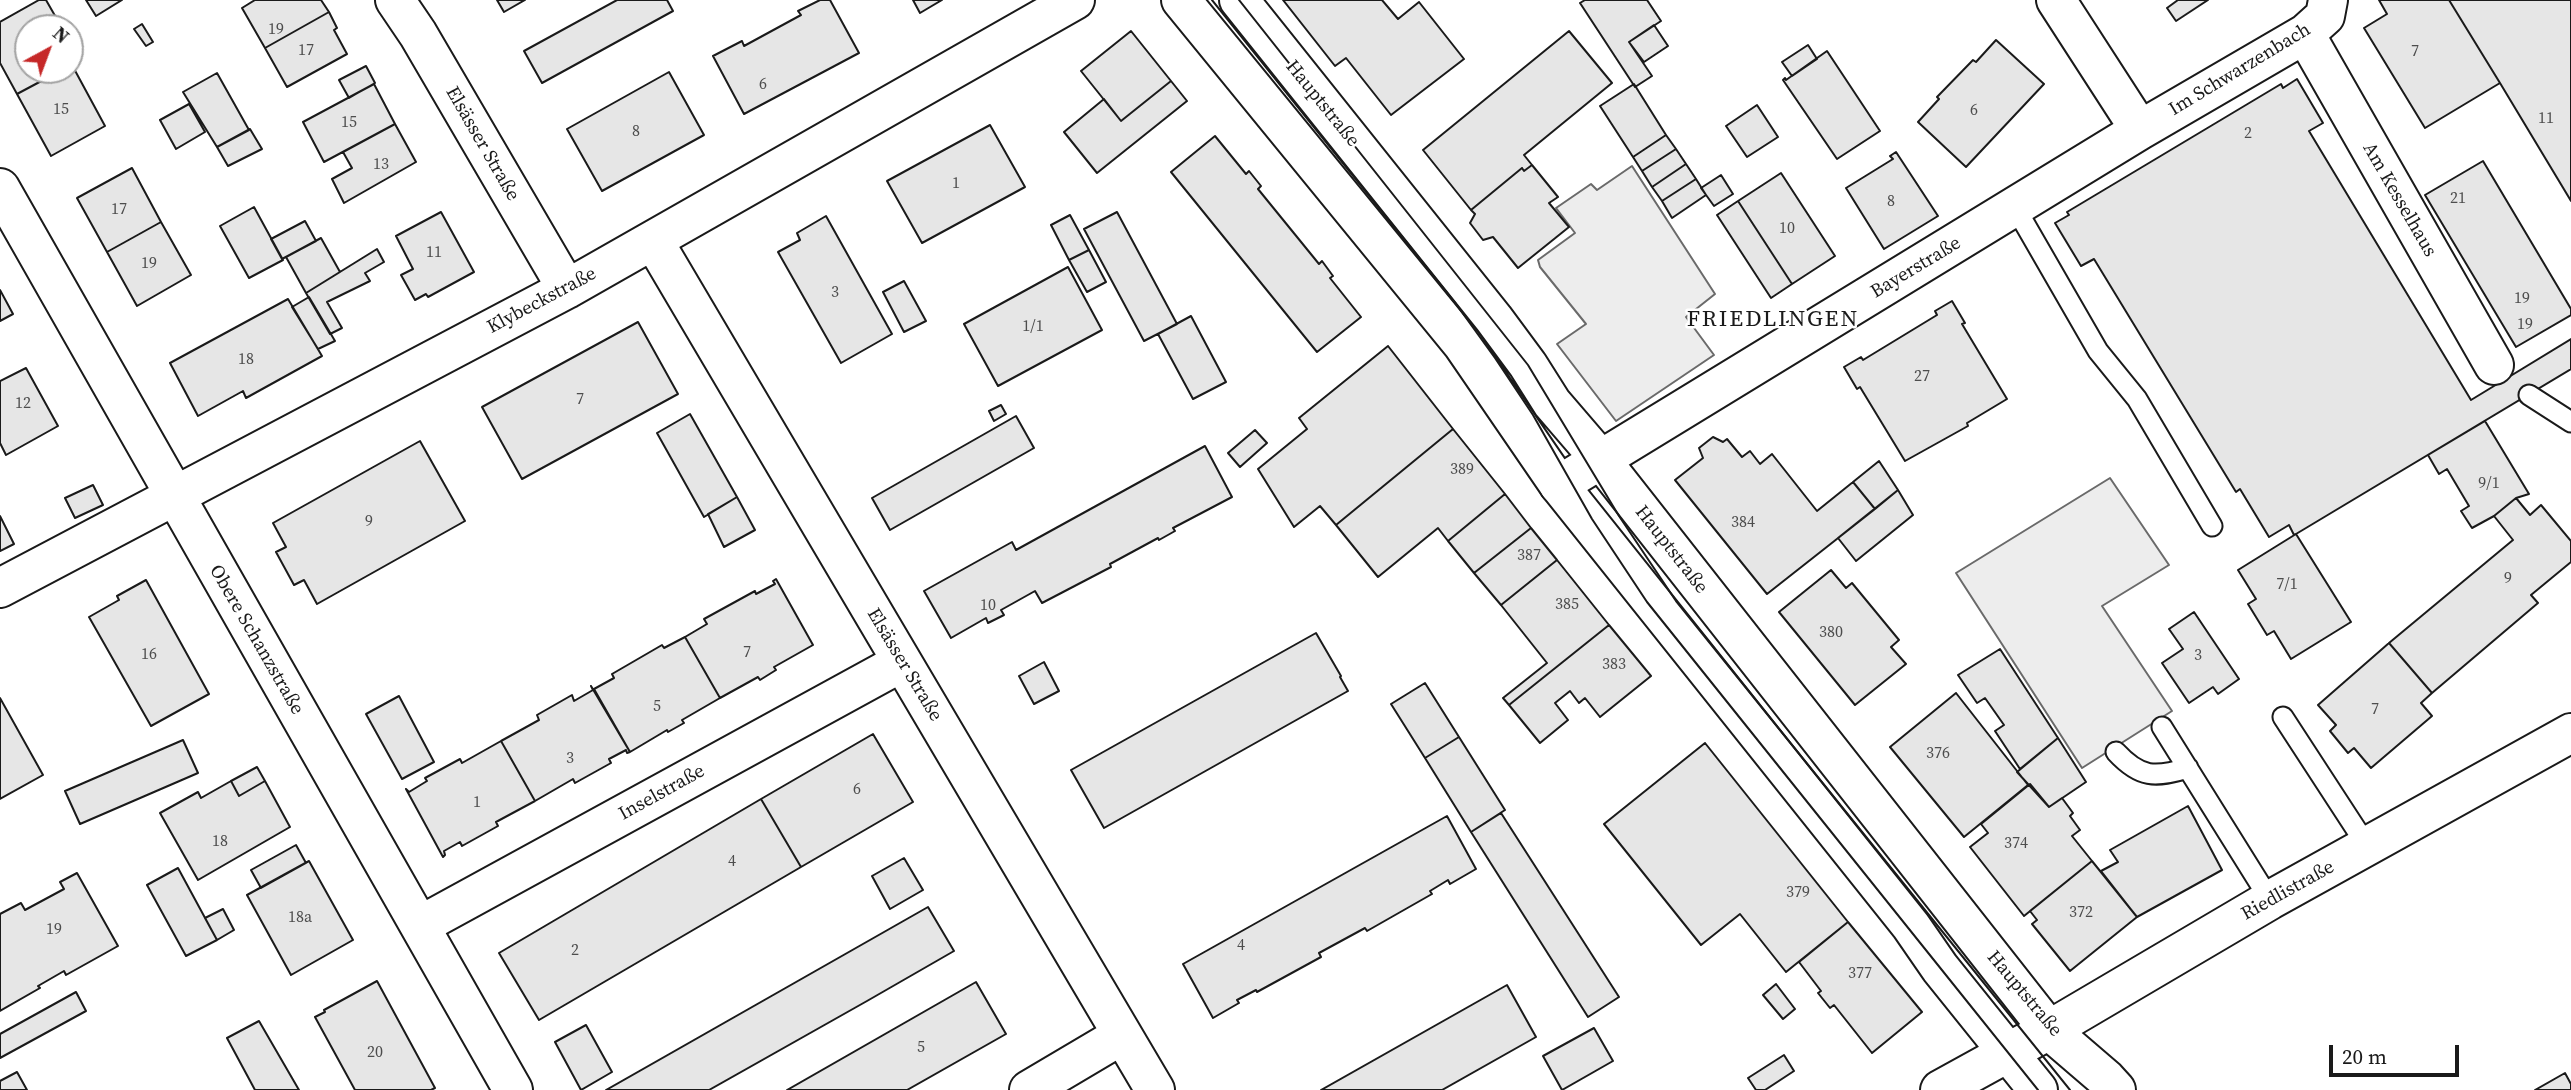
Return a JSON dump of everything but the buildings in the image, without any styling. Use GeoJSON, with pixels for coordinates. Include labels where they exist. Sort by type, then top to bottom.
{"type":"FeatureCollection","features":[{"type":"Feature","properties":{"kind":"street","name":"Elsässer Straße"},"geometry":{"type":"LineString","coordinates":[[395,0],[418,34],[567,289]]}},
{"type":"Feature","properties":{"kind":"street","name":"Klybeckstraße"},"geometry":{"type":"LineString","coordinates":[[0,588],[567,289],[1075,0]]}},
{"type":"Feature","properties":{"kind":"street"},"geometry":{"type":"LineString","coordinates":[[1181,0],[1463,345],[1559,485],[1911,926],[1940,968],[2038,1090]]}},
{"type":"Feature","properties":{"kind":"street","name":"Hauptstraße"},"geometry":{"type":"LineString","coordinates":[[1239,0],[1494,320],[1552,403],[1601,460],[2049,1030],[2116,1090]]}},
{"type":"Feature","properties":{"kind":"street"},"geometry":{"type":"LineString","coordinates":[[2056,0],[2140,130]]}},
{"type":"Feature","properties":{"kind":"street","name":"Im Schwarzenbach"},"geometry":{"type":"LineString","coordinates":[[2140,130],[2305,34],[2325,16],[2328,0]]}},
{"type":"Feature","properties":{"kind":"street","name":"Am Kesselhaus"},"geometry":{"type":"LineString","coordinates":[[2305,34],[2500,371]]}},
{"type":"Feature","properties":{"kind":"street","name":"Bayerstraße"},"geometry":{"type":"LineString","coordinates":[[1559,485],[2140,130]]}},
{"type":"Feature","properties":{"kind":"street","name":"Obere Schanzstraße"},"geometry":{"type":"LineString","coordinates":[[0,188],[513,1090]]}},
{"type":"Feature","properties":{"kind":"street","name":"Elsässer Straße"},"geometry":{"type":"LineString","coordinates":[[653,240],[1155,1090]]}},
{"type":"Feature","properties":{"kind":"street","name":"Inselstraße"},"geometry":{"type":"LineString","coordinates":[[421,925],[902,662]]}},
{"type":"Feature","properties":{"kind":"street","name":"Riedlistraße"},"geometry":{"type":"LineString","coordinates":[[1940,1090],[2049,1030],[2270,900],[2571,733]]}},
{"type":"Feature","properties":{"kind":"street"},"geometry":{"type":"LineString","coordinates":[[1029,1090],[1122,1035]]}},
{"type":"Feature","properties":{"kind":"lane"},"geometry":{"type":"LineString","coordinates":[[2015,207],[2098,351],[2137,399],[2212,526]]}},
{"type":"Feature","properties":{"kind":"lane"},"geometry":{"type":"LineString","coordinates":[[2529,394],[2571,422]]}},
{"type":"Feature","properties":{"kind":"lane"},"geometry":{"type":"LineString","coordinates":[[2283,717],[2367,846]]}},
{"type":"Feature","properties":{"kind":"lane"},"geometry":{"type":"LineString","coordinates":[[2162,727],[2270,900]]}},
{"type":"Feature","properties":{"kind":"lane"},"geometry":{"type":"LineString","coordinates":[[2116,752],[2129,765],[2145,774],[2163,776],[2188,768]]}},
{"type":"Feature","properties":{"kind":"shaded area"},"geometry":{"type":"Polygon","coordinates":[[[1632,166],[1715,294],[1686,317],[1714,355],[1616,421],[1557,344],[1586,324],[1540,267],[1538,260],[1575,233],[1556,208],[1591,184],[1597,190],[1632,166]]]}},
{"type":"Feature","properties":{"kind":"shaded area"},"geometry":{"type":"Polygon","coordinates":[[[2110,478],[2169,565],[2102,606],[2172,711],[2082,768],[1956,573],[2110,478]]]}},
{"type":"Feature","properties":{"kind":"tram line"},"geometry":{"type":"LineString","coordinates":[[1212,0],[1456,304],[1533,415],[1592,519],[1647,602],[2038,1090]]}},
{"type":"Feature","properties":{"kind":"tram line"},"geometry":{"type":"LineString","coordinates":[[1239,0],[1528,365],[1619,516],[1676,601],[2070,1090]]}},
{"type":"Feature","properties":{"kind":"district","name":"FRIEDLINGEN"},"geometry":{"type":"Point","coordinates":[1773,320]}}]}
